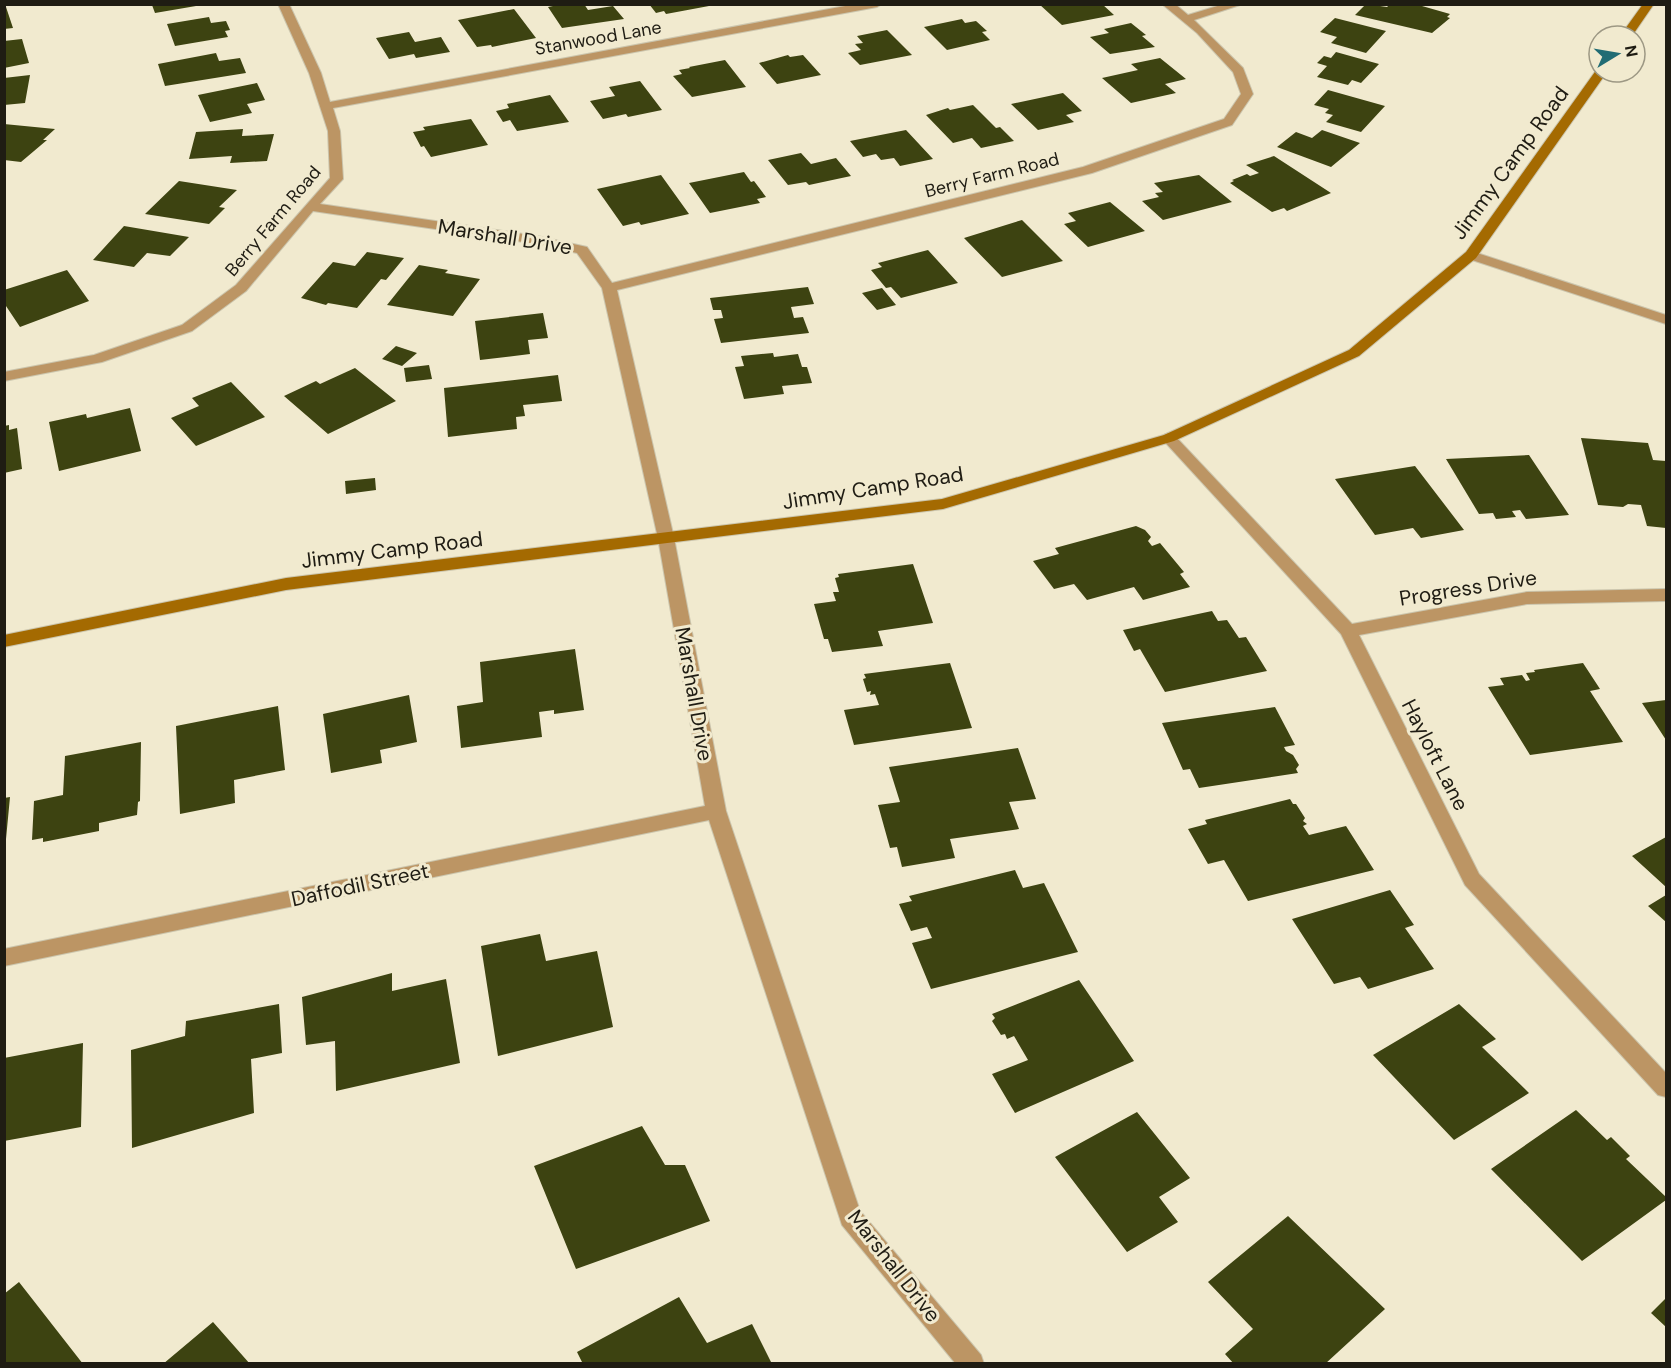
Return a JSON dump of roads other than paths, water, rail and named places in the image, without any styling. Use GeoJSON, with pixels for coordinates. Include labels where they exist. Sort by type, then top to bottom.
{"type":"FeatureCollection","features":[{"type":"Feature","properties":{"kind":"street","name":"Berry Farm Road"},"geometry":{"type":"LineString","coordinates":[[4,376],[97,359],[187,328],[241,288],[337,179],[334,131],[315,73],[283,4]]}},
{"type":"Feature","properties":{"kind":"street","name":"Stanwood Lane"},"geometry":{"type":"LineString","coordinates":[[326,106],[877,4]]}},
{"type":"Feature","properties":{"kind":"street","name":"Berry Farm Road"},"geometry":{"type":"LineString","coordinates":[[609,288],[1086,170],[1228,122],[1247,94],[1239,71],[1201,31],[1167,4]]}},
{"type":"Feature","properties":{"kind":"street"},"geometry":{"type":"LineString","coordinates":[[1185,19],[1239,4]]}},
{"type":"Feature","properties":{"kind":"street"},"geometry":{"type":"LineString","coordinates":[[1635,24],[1649,4]]}},
{"type":"Feature","properties":{"kind":"street","name":"Jimmy Camp Road"},"geometry":{"type":"LineString","coordinates":[[4,641],[286,584],[944,504],[1169,438],[1354,353],[1471,255],[1592,84]]}},
{"type":"Feature","properties":{"kind":"street","name":"Marshall Drive"},"geometry":{"type":"LineString","coordinates":[[310,207],[537,240],[582,250],[609,288],[666,538],[716,811],[850,1217],[972,1364]]}},
{"type":"Feature","properties":{"kind":"street"},"geometry":{"type":"LineString","coordinates":[[1471,255],[1666,320]]}},
{"type":"Feature","properties":{"kind":"street","name":"Hayloft Lane"},"geometry":{"type":"LineString","coordinates":[[1169,438],[1348,631],[1472,879],[1666,1088]]}},
{"type":"Feature","properties":{"kind":"street","name":"Progress Drive"},"geometry":{"type":"LineString","coordinates":[[1348,631],[1527,598],[1666,595]]}},
{"type":"Feature","properties":{"kind":"street","name":"Daffodil Street"},"geometry":{"type":"LineString","coordinates":[[4,958],[716,811]]}}]}
